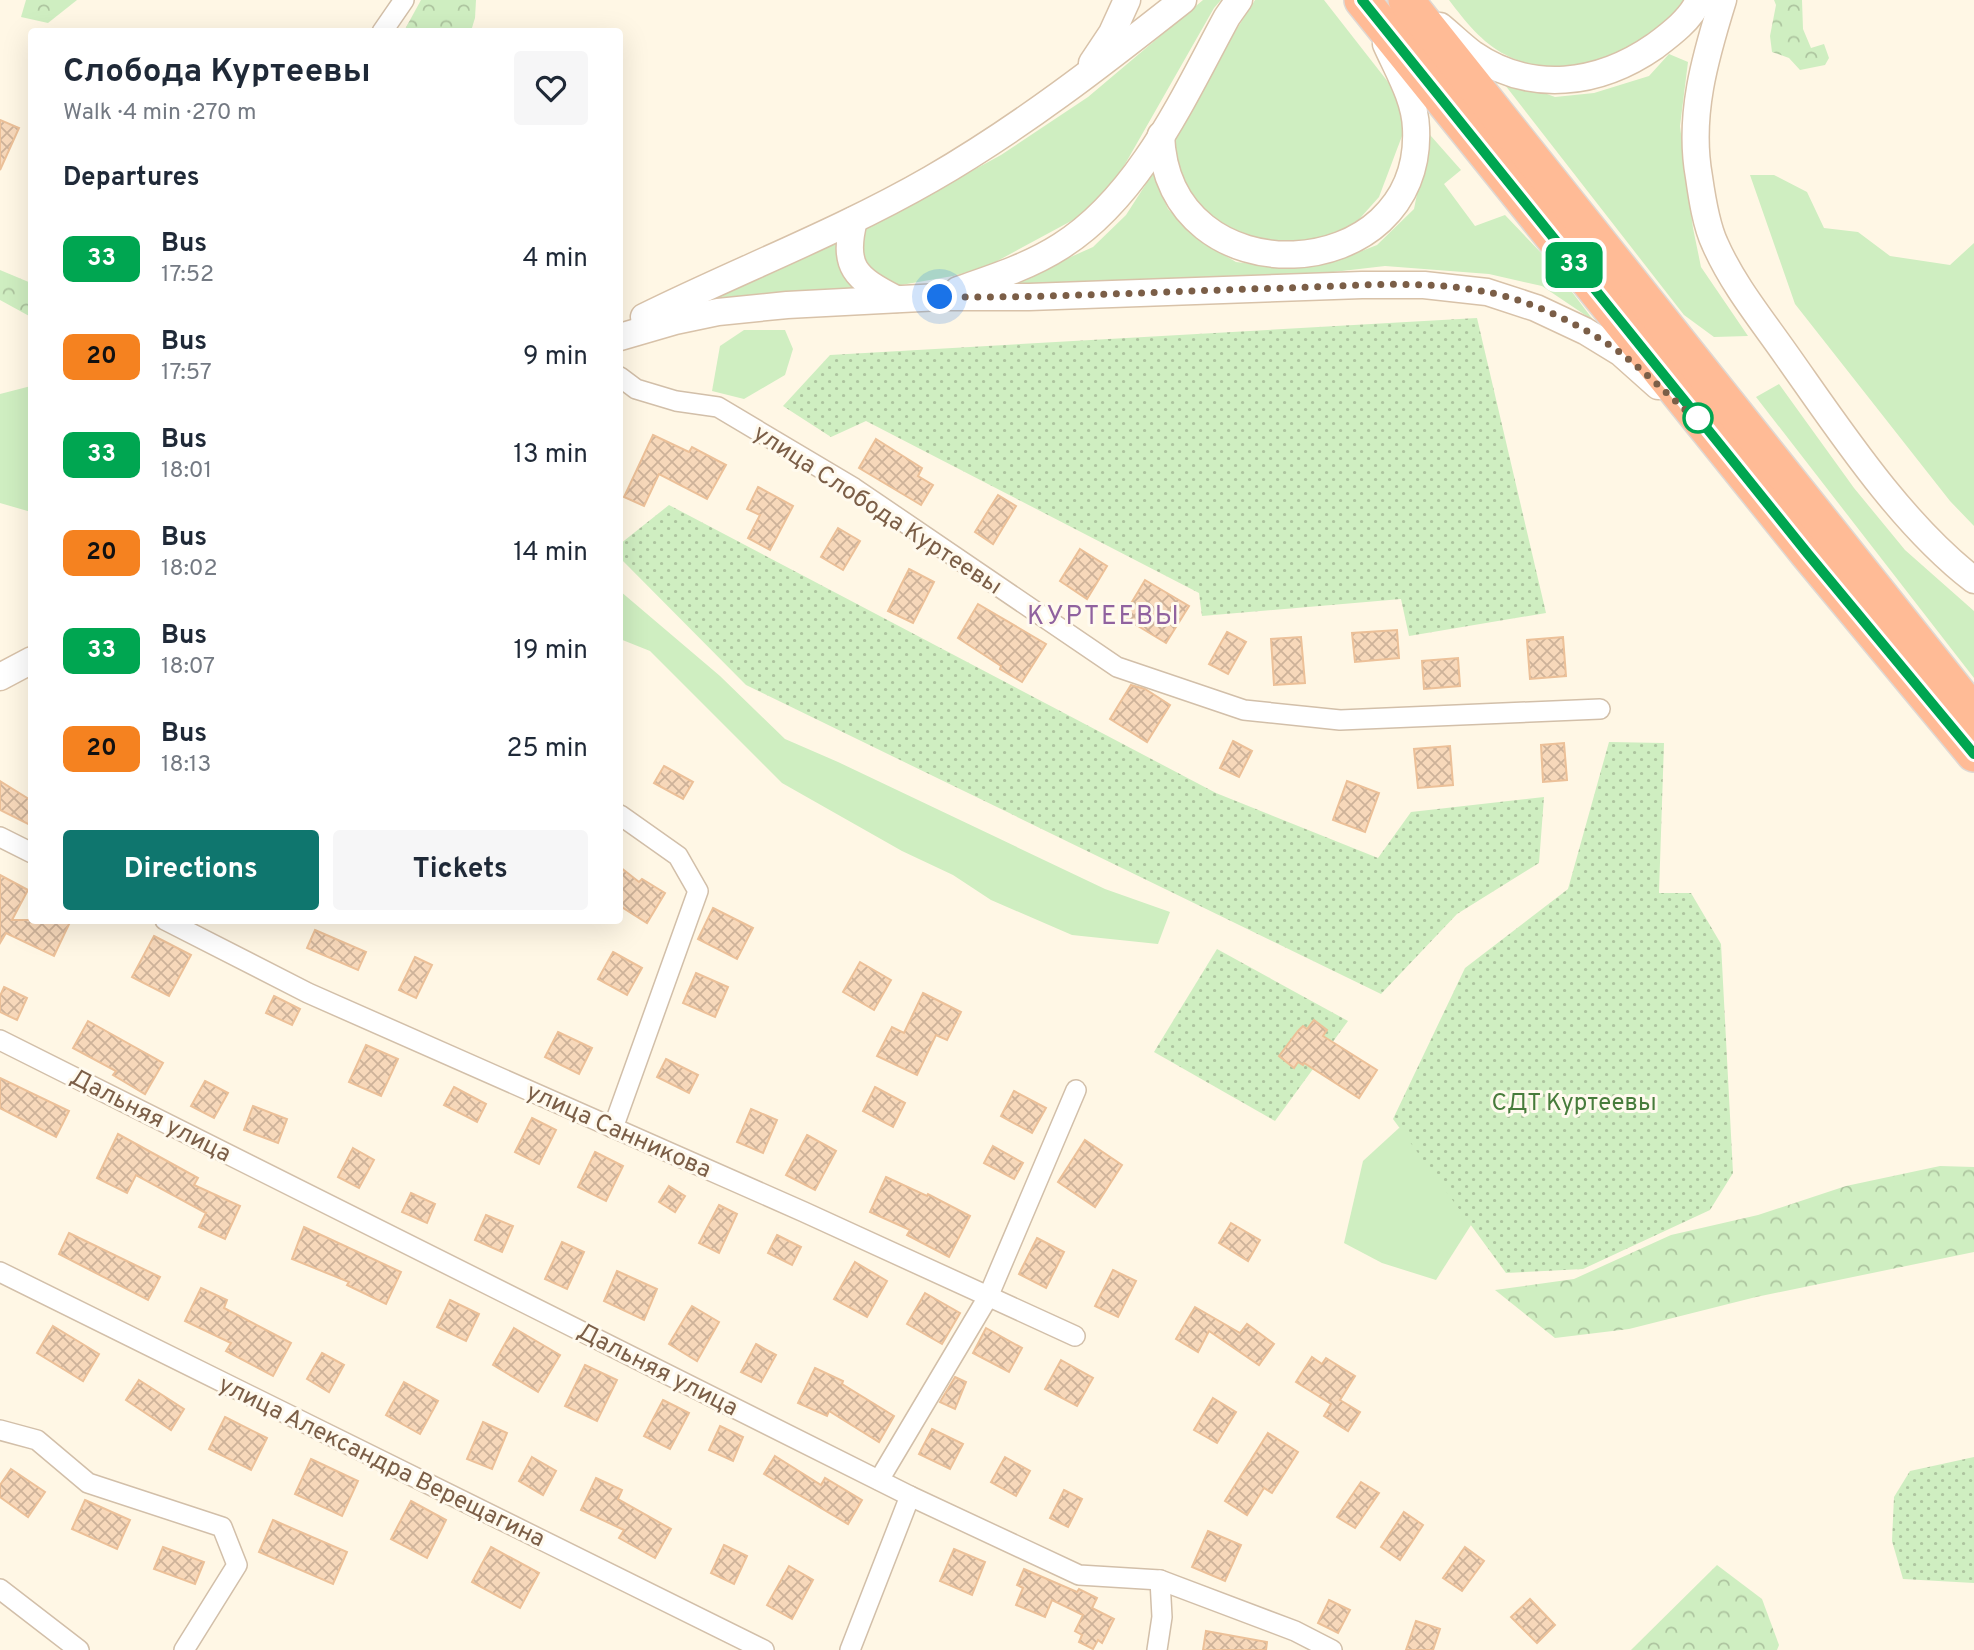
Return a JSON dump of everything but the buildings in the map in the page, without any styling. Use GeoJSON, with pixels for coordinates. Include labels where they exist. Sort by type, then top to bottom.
{"type":"FeatureCollection","features":[{"type":"Feature","properties":{"kind":"highway"},"geometry":{"type":"LineString","coordinates":[[1408,0],[1974,713]]}},
{"type":"Feature","properties":{"kind":"highway"},"geometry":{"type":"LineString","coordinates":[[1368,8],[1808,554],[1974,754]]}},
{"type":"Feature","properties":{"kind":"street"},"geometry":{"type":"LineString","coordinates":[[385,28],[404,0]]}},
{"type":"Feature","properties":{"kind":"street"},"geometry":{"type":"LineString","coordinates":[[1069,89],[1095,60],[1112,33],[1127,0]]}},
{"type":"Feature","properties":{"kind":"street"},"geometry":{"type":"LineString","coordinates":[[623,328],[854,220],[931,179],[1027,120],[1183,0]]}},
{"type":"Feature","properties":{"kind":"street"},"geometry":{"type":"LineString","coordinates":[[940,297],[1006,273],[1069,240],[1096,220],[1123,191],[1161,135],[1238,0]]}},
{"type":"Feature","properties":{"kind":"street"},"geometry":{"type":"LineString","coordinates":[[1408,0],[1474,54],[1522,75],[1547,80],[1570,80],[1595,76],[1639,57],[1669,36],[1695,9],[1699,0]]}},
{"type":"Feature","properties":{"kind":"street"},"geometry":{"type":"LineString","coordinates":[[1710,43],[1712,0]]}},
{"type":"Feature","properties":{"kind":"street"},"geometry":{"type":"LineString","coordinates":[[1723,0],[1710,43],[1695,112],[1699,176],[1714,242],[1733,279],[1871,470],[1927,536],[1974,580]]}},
{"type":"Feature","properties":{"kind":"street"},"geometry":{"type":"LineString","coordinates":[[1161,135],[1162,154],[1174,194],[1214,235],[1255,250],[1287,255],[1324,251],[1351,242],[1378,223],[1398,200],[1410,177],[1415,153],[1414,108],[1368,8]]}},
{"type":"Feature","properties":{"kind":"street"},"geometry":{"type":"LineString","coordinates":[[854,220],[849,242],[852,264],[869,285],[896,299]]}},
{"type":"Feature","properties":{"kind":"street"},"geometry":{"type":"LineString","coordinates":[[623,336],[674,321],[718,312],[787,305],[940,297],[1029,297],[1423,285],[1488,292],[1536,308],[1594,336],[1621,353],[1707,429]]}},
{"type":"Feature","properties":{"kind":"street","name":"улица Слобода Куртеевы"},"geometry":{"type":"LineString","coordinates":[[623,379],[636,389],[676,401],[718,407],[854,488],[1117,667],[1244,710],[1340,720],[1600,709]]}},
{"type":"Feature","properties":{"kind":"street"},"geometry":{"type":"LineString","coordinates":[[0,677],[28,662]]}},
{"type":"Feature","properties":{"kind":"street"},"geometry":{"type":"LineString","coordinates":[[613,1128],[698,891],[678,856],[623,817]]}},
{"type":"Feature","properties":{"kind":"street"},"geometry":{"type":"LineString","coordinates":[[0,837],[28,851]]}},
{"type":"Feature","properties":{"kind":"street","name":"улица Санникова"},"geometry":{"type":"LineString","coordinates":[[173,924],[308,993],[1074,1336]]}},
{"type":"Feature","properties":{"kind":"street","name":"Дальняя улица"},"geometry":{"type":"LineString","coordinates":[[0,1040],[910,1496],[1079,1575],[1160,1580],[1295,1631],[1332,1650]]}},
{"type":"Feature","properties":{"kind":"street"},"geometry":{"type":"LineString","coordinates":[[880,1480],[988,1297],[1076,1090]]}},
{"type":"Feature","properties":{"kind":"street","name":"улица Александра Верещагина"},"geometry":{"type":"LineString","coordinates":[[0,1272],[764,1650]]}},
{"type":"Feature","properties":{"kind":"street"},"geometry":{"type":"LineString","coordinates":[[0,1430],[37,1440],[89,1483],[222,1527],[237,1565],[184,1650]]}},
{"type":"Feature","properties":{"kind":"street"},"geometry":{"type":"LineString","coordinates":[[850,1650],[910,1496]]}},
{"type":"Feature","properties":{"kind":"street"},"geometry":{"type":"LineString","coordinates":[[1157,1650],[1162,1617],[1160,1580]]}},
{"type":"Feature","properties":{"kind":"street"},"geometry":{"type":"LineString","coordinates":[[0,1589],[79,1650]]}},
{"type":"Feature","properties":{"kind":"green space"},"geometry":{"type":"Polygon","coordinates":[[[26,0],[77,0],[48,23],[21,17],[26,0]]]}},
{"type":"Feature","properties":{"kind":"green space"},"geometry":{"type":"Polygon","coordinates":[[[421,0],[476,0],[472,28],[406,28],[421,0]]]}},
{"type":"Feature","properties":{"kind":"green space"},"geometry":{"type":"Polygon","coordinates":[[[1203,0],[1221,0],[1116,180],[1086,213],[988,266],[953,276],[895,286],[879,278],[864,258],[861,243],[867,228],[1001,155],[1088,97],[1203,0]]]}},
{"type":"Feature","properties":{"kind":"green space"},"geometry":{"type":"Polygon","coordinates":[[[1255,0],[1324,0],[1392,87],[1405,128],[1379,197],[1354,225],[1318,244],[1251,240],[1222,227],[1193,202],[1171,144],[1183,114],[1255,0]]]}},
{"type":"Feature","properties":{"kind":"green space"},"geometry":{"type":"Polygon","coordinates":[[[1449,0],[1685,0],[1664,25],[1627,51],[1586,64],[1545,67],[1525,63],[1497,50],[1474,31],[1449,0]]]}},
{"type":"Feature","properties":{"kind":"green space"},"geometry":{"type":"Polygon","coordinates":[[[1774,0],[1802,0],[1803,29],[1811,48],[1824,44],[1829,58],[1825,65],[1800,70],[1789,58],[1772,52],[1770,36],[1776,5],[1774,0]]]}},
{"type":"Feature","properties":{"kind":"green space"},"geometry":{"type":"Polygon","coordinates":[[[1669,54],[1688,62],[1680,126],[1693,228],[1701,267],[1748,336],[1714,337],[1684,315],[1498,76],[1555,97],[1594,93],[1649,76],[1669,54]]]}},
{"type":"Feature","properties":{"kind":"green space"},"geometry":{"type":"Polygon","coordinates":[[[1423,127],[1461,170],[1444,184],[1475,226],[1505,215],[1547,259],[1594,321],[1542,286],[1489,274],[1385,266],[1316,274],[995,291],[1093,247],[1126,215],[1153,173],[1168,209],[1202,242],[1236,262],[1261,265],[1339,260],[1377,245],[1414,209],[1422,169],[1423,127]]]}},
{"type":"Feature","properties":{"kind":"green space"},"geometry":{"type":"Polygon","coordinates":[[[1750,175],[1774,175],[1807,192],[1824,228],[1858,232],[1890,256],[1950,265],[1974,243],[1974,526],[1950,501],[1795,304],[1750,175]]]}},
{"type":"Feature","properties":{"kind":"green space"},"geometry":{"type":"Polygon","coordinates":[[[835,239],[852,289],[676,311],[835,239]]]}},
{"type":"Feature","properties":{"kind":"green space"},"geometry":{"type":"Polygon","coordinates":[[[0,270],[28,282],[28,315],[0,300],[0,270]]]}},
{"type":"Feature","properties":{"kind":"green space"},"geometry":{"type":"Polygon","coordinates":[[[1477,318],[1546,613],[1409,636],[1401,599],[1202,616],[1199,593],[866,421],[831,437],[783,406],[830,355],[1477,318]]]}},
{"type":"Feature","properties":{"kind":"green space"},"geometry":{"type":"Polygon","coordinates":[[[744,330],[785,330],[793,349],[785,375],[744,399],[712,391],[720,346],[744,330]]]}},
{"type":"Feature","properties":{"kind":"green space"},"geometry":{"type":"Polygon","coordinates":[[[1779,384],[1854,488],[1905,550],[1974,611],[1974,678],[1756,397],[1779,384]]]}},
{"type":"Feature","properties":{"kind":"green space"},"geometry":{"type":"Polygon","coordinates":[[[28,387],[28,511],[0,503],[0,394],[28,387]]]}},
{"type":"Feature","properties":{"kind":"green space"},"geometry":{"type":"Polygon","coordinates":[[[669,505],[1216,793],[1378,858],[1411,812],[1544,797],[1539,863],[1457,914],[1381,994],[746,685],[623,561],[623,542],[669,505]]]}},
{"type":"Feature","properties":{"kind":"green space"},"geometry":{"type":"Polygon","coordinates":[[[623,594],[720,676],[785,739],[1105,889],[1170,912],[1158,944],[1072,935],[991,900],[953,875],[902,851],[782,783],[650,651],[623,640],[623,594]]]}},
{"type":"Feature","properties":{"kind":"green space","name":"СДТ Куртеевы"},"geometry":{"type":"Polygon","coordinates":[[[1609,742],[1664,743],[1659,893],[1691,893],[1721,944],[1733,1173],[1710,1210],[1583,1269],[1506,1273],[1393,1119],[1465,968],[1568,889],[1609,742]]]}},
{"type":"Feature","properties":{"kind":"green space"},"geometry":{"type":"Polygon","coordinates":[[[1217,949],[1348,1021],[1275,1121],[1154,1052],[1217,949]]]}},
{"type":"Feature","properties":{"kind":"green space"},"geometry":{"type":"Polygon","coordinates":[[[1399,1128],[1443,1138],[1471,1225],[1436,1280],[1382,1263],[1344,1243],[1363,1161],[1399,1128]]]}},
{"type":"Feature","properties":{"kind":"green space"},"geometry":{"type":"Polygon","coordinates":[[[1940,1166],[1974,1167],[1974,1252],[1756,1297],[1629,1329],[1555,1338],[1495,1290],[1574,1279],[1671,1235],[1758,1215],[1846,1186],[1940,1166]]]}},
{"type":"Feature","properties":{"kind":"green space"},"geometry":{"type":"Polygon","coordinates":[[[1974,1457],[1974,1583],[1903,1579],[1892,1541],[1894,1497],[1910,1471],[1974,1457]]]}},
{"type":"Feature","properties":{"kind":"green space"},"geometry":{"type":"Polygon","coordinates":[[[1717,1565],[1762,1599],[1779,1645],[1777,1650],[1631,1650],[1717,1565]]]}},
{"type":"Feature","properties":{"kind":"bus line","name":"33"},"geometry":{"type":"LineString","coordinates":[[1362,0],[1808,554],[1974,754]]}},
{"type":"Feature","properties":{"kind":"district","name":"КУРТЕЕВЫ"},"geometry":{"type":"Point","coordinates":[1104,615]}},
{"type":"Feature","properties":{"kind":"route"},"geometry":{"type":"LineString","coordinates":[[940,297],[1029,297],[1362,285],[1423,285],[1488,292],[1536,308],[1585,331],[1621,353],[1690,414],[1698,418]]}}]}
